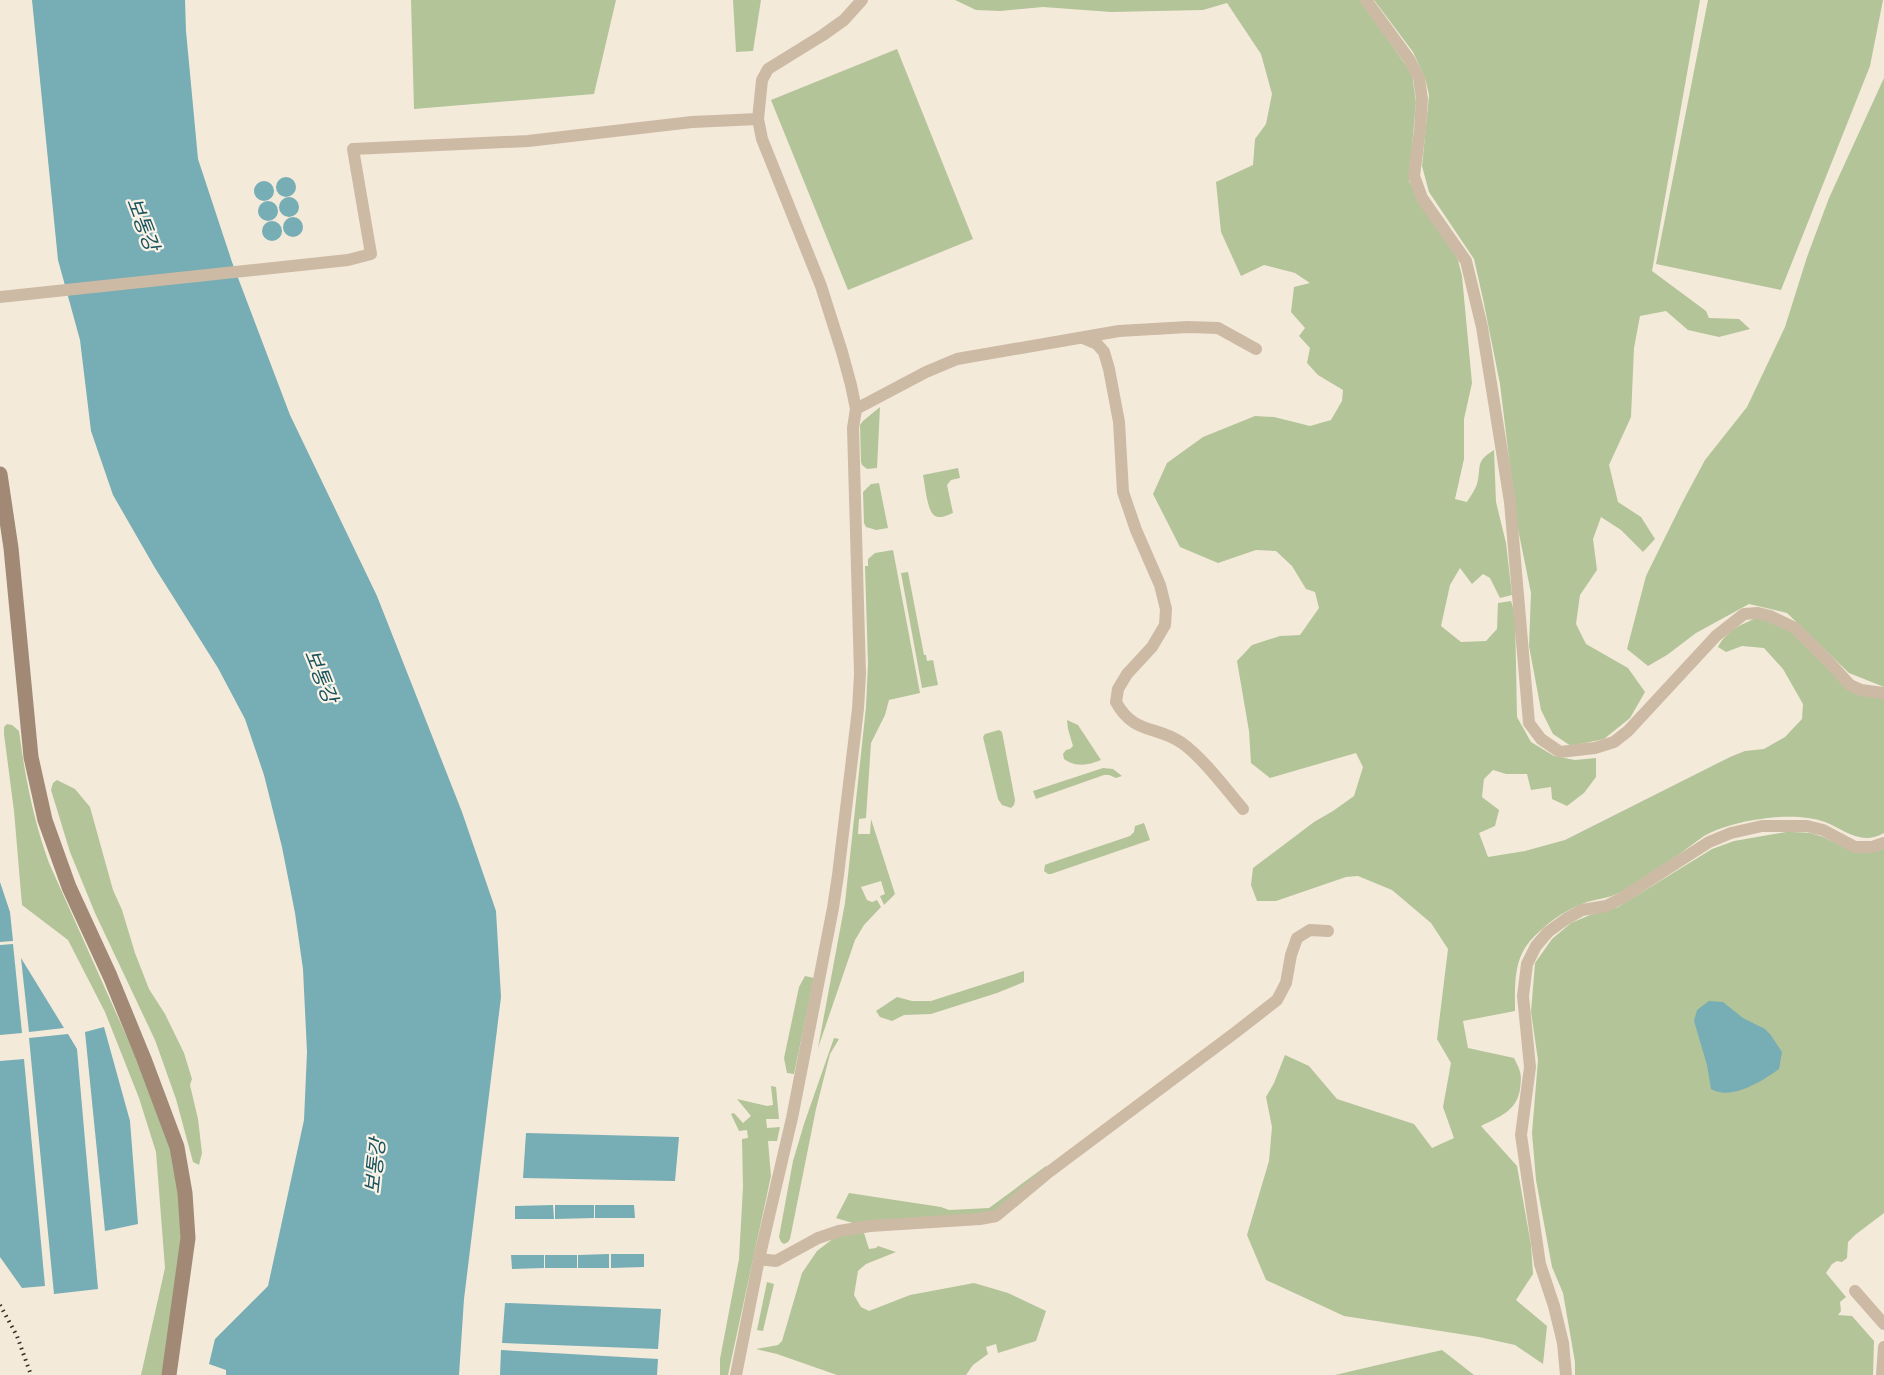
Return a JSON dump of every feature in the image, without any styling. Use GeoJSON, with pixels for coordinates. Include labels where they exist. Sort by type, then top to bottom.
{"type":"FeatureCollection","features":[{"type":"Feature","properties":{"kind":"main road"},"geometry":{"type":"LineString","coordinates":[[0,474],[11,548],[31,757],[45,820],[69,887],[110,976],[177,1147],[185,1193],[188,1238],[169,1375]]}},
{"type":"Feature","properties":{"kind":"street"},"geometry":{"type":"LineString","coordinates":[[736,1375],[759,1259],[792,1118],[833,909],[858,709],[860,640],[855,544],[853,428],[856,409],[852,385],[821,286],[762,139],[758,119],[762,80],[768,69],[844,20],[862,0]]}},
{"type":"Feature","properties":{"kind":"street"},"geometry":{"type":"LineString","coordinates":[[1366,0],[1409,59],[1419,78],[1422,109],[1414,176],[1422,198],[1466,261],[1482,327],[1510,502],[1529,723],[1541,739],[1560,752],[1595,748],[1614,742],[1629,731],[1716,636],[1744,615],[1751,614],[1770,616],[1795,628],[1850,685],[1861,690],[1884,693]]}},
{"type":"Feature","properties":{"kind":"street"},"geometry":{"type":"LineString","coordinates":[[0,297],[348,260],[371,254],[353,149],[528,141],[692,122],[758,119]]}},
{"type":"Feature","properties":{"kind":"street"},"geometry":{"type":"LineString","coordinates":[[856,409],[926,372],[957,359],[1119,331],[1202,326],[1218,328],[1256,349]]}},
{"type":"Feature","properties":{"kind":"street"},"geometry":{"type":"LineString","coordinates":[[1083,338],[1097,344],[1104,352],[1119,422],[1123,492],[1136,530],[1160,585],[1166,609],[1165,625],[1152,647],[1127,674],[1118,689],[1116,702],[1127,719],[1180,741],[1196,754],[1243,809]]}},
{"type":"Feature","properties":{"kind":"street"},"geometry":{"type":"LineString","coordinates":[[1566,1375],[1563,1343],[1540,1264],[1521,1135],[1530,1067],[1523,996],[1527,964],[1536,946],[1548,932],[1566,919],[1582,910],[1606,906],[1622,898],[1709,842],[1731,833],[1762,826],[1808,826],[1823,830],[1855,847],[1872,847],[1884,843]]}},
{"type":"Feature","properties":{"kind":"street"},"geometry":{"type":"LineString","coordinates":[[759,1259],[776,1261],[818,1238],[839,1231],[870,1226],[996,1216],[1049,1172],[1277,1000],[1286,983],[1297,938],[1310,930],[1328,931]]}},
{"type":"Feature","properties":{"kind":"street"},"geometry":{"type":"LineString","coordinates":[[1856,1291],[1884,1324]]}},
{"type":"Feature","properties":{"kind":"street"},"geometry":{"type":"LineString","coordinates":[[1882,1375],[1884,1347]]}},
{"type":"Feature","properties":{"kind":"green space"},"geometry":{"type":"Polygon","coordinates":[[[411,0],[616,0],[594,94],[414,109],[411,0]]]}},
{"type":"Feature","properties":{"kind":"green space"},"geometry":{"type":"Polygon","coordinates":[[[733,0],[761,0],[753,51],[736,52],[733,0]]]}},
{"type":"Feature","properties":{"kind":"green space"},"geometry":{"type":"Polygon","coordinates":[[[955,0],[1360,0],[1412,74],[1416,102],[1409,181],[1458,260],[1462,276],[1472,383],[1464,419],[1464,459],[1455,499],[1467,502],[1477,484],[1481,462],[1494,450],[1496,502],[1506,543],[1512,595],[1500,598],[1490,578],[1483,574],[1472,584],[1460,568],[1450,585],[1441,626],[1461,642],[1486,641],[1497,629],[1498,603],[1511,601],[1515,614],[1517,717],[1531,742],[1554,756],[1575,760],[1596,758],[1596,777],[1584,793],[1567,806],[1552,799],[1551,787],[1531,790],[1527,774],[1506,774],[1493,770],[1484,779],[1482,797],[1499,810],[1495,826],[1479,833],[1488,857],[1525,851],[1565,840],[1730,757],[1745,751],[1764,749],[1785,737],[1802,719],[1803,704],[1783,669],[1764,648],[1742,646],[1726,652],[1718,647],[1730,632],[1759,617],[1793,633],[1825,665],[1884,698],[1884,833],[1876,837],[1860,837],[1825,822],[1793,817],[1747,821],[1710,833],[1621,892],[1582,904],[1554,919],[1530,941],[1520,957],[1516,974],[1515,1011],[1463,1021],[1468,1048],[1514,1058],[1520,1073],[1520,1089],[1515,1103],[1506,1112],[1481,1126],[1517,1166],[1531,1245],[1533,1274],[1516,1300],[1547,1326],[1543,1364],[1515,1345],[1479,1337],[1344,1316],[1266,1280],[1247,1235],[1269,1161],[1272,1127],[1266,1097],[1285,1055],[1309,1066],[1337,1099],[1414,1124],[1432,1148],[1454,1138],[1443,1107],[1451,1063],[1437,1039],[1448,949],[1431,923],[1392,890],[1358,876],[1346,877],[1276,901],[1257,901],[1251,885],[1253,868],[1314,822],[1354,796],[1363,767],[1356,753],[1270,778],[1251,763],[1249,731],[1237,661],[1252,645],[1280,636],[1300,635],[1319,608],[1315,592],[1306,589],[1292,566],[1276,551],[1256,550],[1218,563],[1180,547],[1153,494],[1167,463],[1203,437],[1255,416],[1274,417],[1310,426],[1331,420],[1342,401],[1343,390],[1318,375],[1307,363],[1310,348],[1299,336],[1305,328],[1291,312],[1294,287],[1310,283],[1295,273],[1264,265],[1241,276],[1221,232],[1216,182],[1253,165],[1255,139],[1266,124],[1272,94],[1261,54],[1227,3],[1203,10],[1111,12],[1043,7],[1000,11],[976,10],[955,0]]]}},
{"type":"Feature","properties":{"kind":"green space"},"geometry":{"type":"Polygon","coordinates":[[[1374,0],[1700,0],[1652,271],[1706,311],[1709,318],[1739,319],[1750,329],[1719,337],[1688,330],[1666,311],[1640,316],[1634,348],[1631,417],[1609,465],[1618,502],[1641,517],[1655,539],[1643,552],[1621,530],[1601,517],[1593,539],[1597,570],[1580,595],[1576,624],[1586,644],[1628,668],[1645,692],[1630,718],[1604,739],[1571,746],[1553,734],[1541,710],[1529,646],[1531,593],[1517,524],[1500,384],[1474,259],[1429,192],[1422,166],[1429,95],[1425,78],[1413,52],[1374,0]]]}},
{"type":"Feature","properties":{"kind":"green space"},"geometry":{"type":"Polygon","coordinates":[[[1708,0],[1883,0],[1870,66],[1781,290],[1656,264],[1708,0]]]}},
{"type":"Feature","properties":{"kind":"green space"},"geometry":{"type":"Polygon","coordinates":[[[897,49],[973,239],[848,290],[771,100],[897,49]]]}},
{"type":"Feature","properties":{"kind":"green space"},"geometry":{"type":"Polygon","coordinates":[[[1884,78],[1884,687],[1849,673],[1787,613],[1749,604],[1696,633],[1648,666],[1627,649],[1646,576],[1705,460],[1747,407],[1785,327],[1829,198],[1884,78]]]}},
{"type":"Feature","properties":{"kind":"green space"},"geometry":{"type":"Polygon","coordinates":[[[880,407],[877,468],[867,469],[861,462],[860,425],[880,407]]]}},
{"type":"Feature","properties":{"kind":"green space"},"geometry":{"type":"Polygon","coordinates":[[[958,468],[960,478],[951,480],[947,485],[953,513],[937,517],[932,513],[928,504],[923,475],[958,468]]]}},
{"type":"Feature","properties":{"kind":"green space"},"geometry":{"type":"Polygon","coordinates":[[[879,483],[888,528],[876,530],[866,527],[864,523],[863,492],[871,484],[879,483]]]}},
{"type":"Feature","properties":{"kind":"green space"},"geometry":{"type":"Polygon","coordinates":[[[893,550],[920,693],[889,700],[885,715],[871,743],[866,818],[859,819],[858,834],[870,834],[871,819],[895,894],[884,905],[880,896],[885,894],[881,881],[861,887],[867,900],[872,902],[877,900],[881,907],[864,925],[855,940],[818,1048],[845,903],[866,707],[868,664],[865,566],[868,566],[868,559],[875,553],[893,550]]]}},
{"type":"Feature","properties":{"kind":"green space"},"geometry":{"type":"Polygon","coordinates":[[[908,572],[924,655],[927,661],[933,660],[938,685],[922,688],[901,573],[908,572]]]}},
{"type":"Feature","properties":{"kind":"green space"},"geometry":{"type":"Polygon","coordinates":[[[1067,720],[1078,725],[1101,760],[1082,765],[1073,764],[1064,759],[1063,754],[1073,746],[1067,720]]]}},
{"type":"Feature","properties":{"kind":"green space"},"geometry":{"type":"Polygon","coordinates":[[[7,724],[19,731],[30,797],[49,863],[138,1062],[172,1154],[179,1198],[182,1239],[163,1375],[141,1375],[165,1268],[156,1152],[139,1098],[105,1012],[68,940],[22,905],[14,811],[4,734],[4,727],[7,724]]]}},
{"type":"Feature","properties":{"kind":"green space"},"geometry":{"type":"Polygon","coordinates":[[[999,730],[1002,732],[1015,800],[1011,808],[1002,805],[998,799],[983,737],[985,734],[999,730]]]}},
{"type":"Feature","properties":{"kind":"green space"},"geometry":{"type":"Polygon","coordinates":[[[1103,768],[1113,769],[1122,776],[1116,778],[1104,775],[1036,799],[1033,791],[1103,768]]]}},
{"type":"Feature","properties":{"kind":"green space"},"geometry":{"type":"Polygon","coordinates":[[[57,780],[75,789],[90,807],[113,890],[122,910],[135,953],[149,989],[165,1014],[184,1053],[192,1079],[190,1085],[198,1119],[202,1153],[199,1165],[193,1162],[176,1099],[155,1040],[95,913],[70,852],[51,790],[53,783],[57,780]]]}},
{"type":"Feature","properties":{"kind":"green space"},"geometry":{"type":"Polygon","coordinates":[[[1144,823],[1150,840],[1051,874],[1044,871],[1047,864],[1130,836],[1135,826],[1144,823]]]}},
{"type":"Feature","properties":{"kind":"green space"},"geometry":{"type":"Polygon","coordinates":[[[1786,832],[1810,833],[1854,851],[1873,852],[1884,849],[1884,1213],[1848,1242],[1847,1258],[1842,1262],[1837,1261],[1832,1264],[1826,1273],[1846,1297],[1840,1302],[1841,1311],[1838,1315],[1852,1316],[1874,1341],[1873,1375],[1575,1375],[1575,1362],[1563,1293],[1552,1267],[1536,1180],[1532,1133],[1538,1060],[1531,1012],[1535,963],[1552,939],[1571,923],[1618,907],[1712,849],[1734,841],[1786,832]]]}},
{"type":"Feature","properties":{"kind":"green space"},"geometry":{"type":"Polygon","coordinates":[[[1024,971],[1024,982],[931,1014],[904,1015],[892,1021],[880,1017],[876,1011],[897,997],[912,1001],[931,1001],[1024,971]]]}},
{"type":"Feature","properties":{"kind":"green space"},"geometry":{"type":"Polygon","coordinates":[[[805,976],[814,978],[794,1074],[787,1073],[784,1058],[799,987],[805,976]]]}},
{"type":"Feature","properties":{"kind":"green space"},"geometry":{"type":"Polygon","coordinates":[[[834,1038],[839,1039],[830,1054],[816,1109],[790,1239],[784,1244],[779,1237],[793,1161],[834,1038]]]}},
{"type":"Feature","properties":{"kind":"green space"},"geometry":{"type":"Polygon","coordinates":[[[771,1086],[776,1087],[779,1119],[766,1119],[767,1128],[780,1127],[777,1141],[768,1141],[771,1176],[728,1375],[720,1375],[720,1359],[739,1259],[743,1187],[742,1139],[748,1138],[747,1130],[739,1131],[731,1114],[734,1113],[743,1123],[751,1116],[737,1099],[767,1106],[773,1105],[771,1086]]]}},
{"type":"Feature","properties":{"kind":"green space"},"geometry":{"type":"Polygon","coordinates":[[[1046,1166],[1047,1168],[992,1213],[856,1224],[836,1218],[849,1193],[949,1210],[989,1208],[1046,1166]]]}},
{"type":"Feature","properties":{"kind":"green space"},"geometry":{"type":"Polygon","coordinates":[[[864,1233],[869,1249],[878,1246],[896,1252],[866,1264],[858,1271],[854,1295],[861,1307],[869,1311],[910,1295],[974,1283],[1008,1293],[1046,1311],[1036,1341],[998,1353],[996,1344],[986,1347],[988,1354],[973,1365],[966,1375],[837,1375],[756,1349],[778,1345],[782,1341],[802,1273],[817,1251],[834,1238],[847,1234],[864,1233]]]}},
{"type":"Feature","properties":{"kind":"green space"},"geometry":{"type":"Polygon","coordinates":[[[767,1282],[774,1284],[763,1331],[757,1330],[767,1282]]]}},
{"type":"Feature","properties":{"kind":"green space"},"geometry":{"type":"Polygon","coordinates":[[[1442,1350],[1474,1375],[1335,1375],[1442,1350]]]}},
{"type":"Feature","properties":{"kind":"water","name":"보통강"},"geometry":{"type":"Polygon","coordinates":[[[32,0],[185,0],[198,159],[232,262],[290,415],[377,596],[462,812],[496,911],[501,997],[464,1299],[459,1375],[226,1375],[226,1370],[209,1364],[215,1339],[268,1286],[304,1120],[307,1052],[303,969],[282,847],[264,775],[245,719],[218,668],[155,568],[113,495],[91,431],[80,340],[58,260],[32,0]]]}},
{"type":"Feature","properties":{"kind":"water"},"geometry":{"type":"Polygon","coordinates":[[[286,177],[293,180],[296,187],[293,194],[286,197],[279,194],[276,187],[279,180],[286,177]]]}},
{"type":"Feature","properties":{"kind":"water"},"geometry":{"type":"Polygon","coordinates":[[[264,181],[271,184],[274,191],[271,198],[264,201],[257,198],[254,191],[257,184],[264,181]]]}},
{"type":"Feature","properties":{"kind":"water"},"geometry":{"type":"Polygon","coordinates":[[[289,197],[296,200],[299,207],[296,214],[289,217],[282,214],[279,207],[282,200],[289,197]]]}},
{"type":"Feature","properties":{"kind":"water"},"geometry":{"type":"Polygon","coordinates":[[[268,201],[275,204],[278,211],[275,218],[268,221],[261,218],[258,211],[261,204],[268,201]]]}},
{"type":"Feature","properties":{"kind":"water"},"geometry":{"type":"Polygon","coordinates":[[[293,217],[300,220],[303,227],[300,234],[293,237],[286,234],[283,227],[286,220],[293,217]]]}},
{"type":"Feature","properties":{"kind":"water"},"geometry":{"type":"Polygon","coordinates":[[[272,221],[279,224],[282,231],[279,238],[272,241],[265,238],[262,231],[265,224],[272,221]]]}},
{"type":"Feature","properties":{"kind":"water"},"geometry":{"type":"Polygon","coordinates":[[[0,882],[10,912],[13,941],[0,942],[0,882]]]}},
{"type":"Feature","properties":{"kind":"water"},"geometry":{"type":"Polygon","coordinates":[[[13,944],[22,1033],[0,1035],[0,945],[13,944]]]}},
{"type":"Feature","properties":{"kind":"water"},"geometry":{"type":"Polygon","coordinates":[[[21,958],[64,1028],[29,1032],[21,958]]]}},
{"type":"Feature","properties":{"kind":"water"},"geometry":{"type":"Polygon","coordinates":[[[1709,1001],[1723,1002],[1743,1018],[1765,1029],[1782,1052],[1779,1069],[1756,1084],[1737,1091],[1728,1093],[1711,1089],[1707,1065],[1694,1021],[1697,1010],[1709,1001]]]}},
{"type":"Feature","properties":{"kind":"water"},"geometry":{"type":"Polygon","coordinates":[[[104,1027],[130,1121],[138,1224],[105,1231],[85,1032],[104,1027]]]}},
{"type":"Feature","properties":{"kind":"water"},"geometry":{"type":"Polygon","coordinates":[[[68,1034],[77,1049],[98,1289],[54,1294],[29,1038],[68,1034]]]}},
{"type":"Feature","properties":{"kind":"water"},"geometry":{"type":"Polygon","coordinates":[[[24,1059],[45,1286],[22,1288],[0,1257],[0,1061],[24,1059]]]}},
{"type":"Feature","properties":{"kind":"water"},"geometry":{"type":"Polygon","coordinates":[[[526,1133],[679,1137],[675,1181],[523,1178],[526,1133]]]}},
{"type":"Feature","properties":{"kind":"water"},"geometry":{"type":"Polygon","coordinates":[[[553,1205],[554,1219],[515,1219],[515,1206],[553,1205]]]}},
{"type":"Feature","properties":{"kind":"water"},"geometry":{"type":"Polygon","coordinates":[[[555,1205],[594,1205],[594,1218],[555,1219],[555,1205]]]}},
{"type":"Feature","properties":{"kind":"water"},"geometry":{"type":"Polygon","coordinates":[[[595,1205],[634,1205],[635,1218],[595,1218],[595,1205]]]}},
{"type":"Feature","properties":{"kind":"water"},"geometry":{"type":"Polygon","coordinates":[[[609,1254],[609,1268],[578,1268],[578,1255],[609,1254]]]}},
{"type":"Feature","properties":{"kind":"water"},"geometry":{"type":"Polygon","coordinates":[[[611,1254],[644,1254],[644,1267],[611,1268],[611,1254]]]}},
{"type":"Feature","properties":{"kind":"water"},"geometry":{"type":"Polygon","coordinates":[[[511,1255],[544,1255],[544,1268],[512,1269],[511,1255]]]}},
{"type":"Feature","properties":{"kind":"water"},"geometry":{"type":"Polygon","coordinates":[[[545,1255],[577,1255],[577,1268],[545,1268],[545,1255]]]}},
{"type":"Feature","properties":{"kind":"water"},"geometry":{"type":"Polygon","coordinates":[[[505,1303],[661,1309],[658,1349],[502,1343],[505,1303]]]}},
{"type":"Feature","properties":{"kind":"water"},"geometry":{"type":"Polygon","coordinates":[[[501,1350],[658,1359],[657,1375],[500,1375],[501,1350]]]}},
{"type":"Feature","properties":{"kind":"railway"},"geometry":{"type":"LineString","coordinates":[[0,1305],[17,1336],[31,1375]]}}]}
